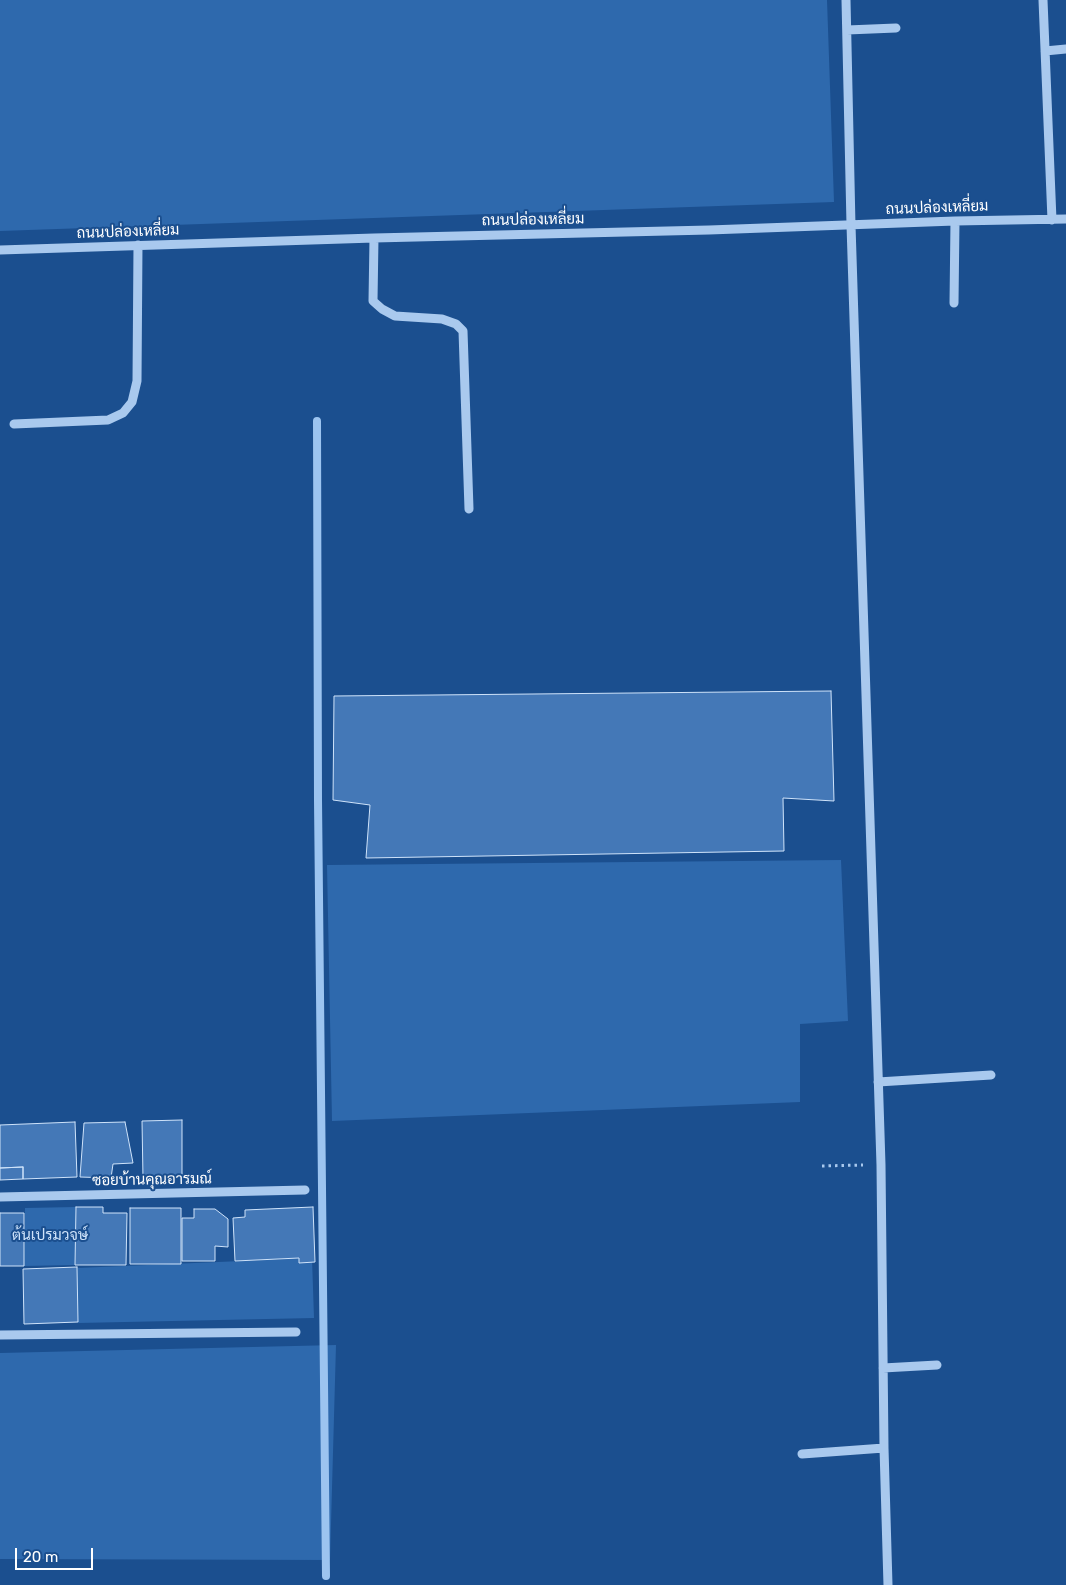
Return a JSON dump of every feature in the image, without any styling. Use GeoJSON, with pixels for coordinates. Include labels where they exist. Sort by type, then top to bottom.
{"type":"FeatureCollection","features":[{"type":"Feature","properties":{"kind":"street"},"geometry":{"type":"LineString","coordinates":[[846,0],[851,225],[881,1165],[884,1448],[888,1585]]}},
{"type":"Feature","properties":{"kind":"street"},"geometry":{"type":"LineString","coordinates":[[1043,0],[1052,220]]}},
{"type":"Feature","properties":{"kind":"street"},"geometry":{"type":"LineString","coordinates":[[847,30],[896,28]]}},
{"type":"Feature","properties":{"kind":"street"},"geometry":{"type":"LineString","coordinates":[[1045,50],[1066,49]]}},
{"type":"Feature","properties":{"kind":"street","name":"ถนนปล่องเหลี่ยม"},"geometry":{"type":"LineString","coordinates":[[0,250],[1066,219]]}},
{"type":"Feature","properties":{"kind":"street"},"geometry":{"type":"LineString","coordinates":[[954,303],[955,221]]}},
{"type":"Feature","properties":{"kind":"street"},"geometry":{"type":"LineString","coordinates":[[374,238],[373,301],[382,309],[395,316],[442,319],[456,324],[462,331],[469,509]]}},
{"type":"Feature","properties":{"kind":"street"},"geometry":{"type":"LineString","coordinates":[[14,424],[108,420],[123,413],[132,402],[137,381],[138,245]]}},
{"type":"Feature","properties":{"kind":"street"},"geometry":{"type":"LineString","coordinates":[[878,1082],[991,1075]]}},
{"type":"Feature","properties":{"kind":"street","name":"ซอยบ้านคุณอารมณ์"},"geometry":{"type":"LineString","coordinates":[[0,1197],[305,1190]]}},
{"type":"Feature","properties":{"kind":"street"},"geometry":{"type":"LineString","coordinates":[[0,1335],[296,1332]]}},
{"type":"Feature","properties":{"kind":"street"},"geometry":{"type":"LineString","coordinates":[[883,1368],[937,1365]]}},
{"type":"Feature","properties":{"kind":"street"},"geometry":{"type":"LineString","coordinates":[[802,1454],[884,1448]]}},
{"type":"Feature","properties":{"kind":"path"},"geometry":{"type":"LineString","coordinates":[[822,1166],[881,1165]]}},
{"type":"Feature","properties":{"kind":"green space"},"geometry":{"type":"Polygon","coordinates":[[[0,0],[827,0],[834,202],[0,231],[0,0]]]}},
{"type":"Feature","properties":{"kind":"green space"},"geometry":{"type":"Polygon","coordinates":[[[841,860],[848,1021],[800,1024],[800,1102],[332,1121],[327,865],[841,860]]]}},
{"type":"Feature","properties":{"kind":"green space","name":"ต้นเปรมวจษ์"},"geometry":{"type":"Polygon","coordinates":[[[76,1207],[75,1265],[24,1266],[25,1208],[76,1207]]]}},
{"type":"Feature","properties":{"kind":"green space"},"geometry":{"type":"Polygon","coordinates":[[[312,1258],[314,1318],[78,1323],[77,1268],[312,1258]]]}},
{"type":"Feature","properties":{"kind":"green space"},"geometry":{"type":"Polygon","coordinates":[[[336,1345],[330,1560],[0,1559],[0,1353],[336,1345]]]}},
{"type":"Feature","properties":{"kind":"building"},"geometry":{"type":"Polygon","coordinates":[[[831,691],[834,801],[783,798],[784,851],[366,858],[370,805],[333,800],[334,696],[831,691]]]}},
{"type":"Feature","properties":{"kind":"building"},"geometry":{"type":"Polygon","coordinates":[[[182,1120],[182,1177],[143,1178],[142,1121],[182,1120]]]}},
{"type":"Feature","properties":{"kind":"building"},"geometry":{"type":"Polygon","coordinates":[[[75,1122],[77,1177],[23,1179],[23,1167],[0,1168],[0,1125],[75,1122]]]}},
{"type":"Feature","properties":{"kind":"building"},"geometry":{"type":"Polygon","coordinates":[[[125,1122],[133,1163],[113,1164],[111,1178],[80,1177],[84,1123],[125,1122]]]}},
{"type":"Feature","properties":{"kind":"building"},"geometry":{"type":"Polygon","coordinates":[[[23,1167],[23,1179],[0,1180],[0,1168],[23,1167]]]}},
{"type":"Feature","properties":{"kind":"building"},"geometry":{"type":"Polygon","coordinates":[[[76,1207],[103,1207],[103,1213],[127,1213],[126,1265],[75,1265],[76,1207]]]}},
{"type":"Feature","properties":{"kind":"building"},"geometry":{"type":"Polygon","coordinates":[[[313,1207],[315,1262],[299,1263],[299,1258],[235,1261],[233,1218],[245,1217],[245,1210],[313,1207]]]}},
{"type":"Feature","properties":{"kind":"building"},"geometry":{"type":"Polygon","coordinates":[[[130,1208],[181,1208],[181,1264],[130,1264],[130,1208]]]}},
{"type":"Feature","properties":{"kind":"building"},"geometry":{"type":"Polygon","coordinates":[[[194,1209],[215,1209],[228,1219],[228,1247],[215,1246],[215,1261],[182,1261],[182,1218],[194,1218],[194,1209]]]}},
{"type":"Feature","properties":{"kind":"building"},"geometry":{"type":"Polygon","coordinates":[[[0,1213],[24,1213],[24,1266],[0,1266],[0,1213]]]}},
{"type":"Feature","properties":{"kind":"building"},"geometry":{"type":"Polygon","coordinates":[[[77,1267],[78,1322],[24,1324],[23,1269],[77,1267]]]}},
{"type":"Feature","properties":{"kind":"waterway"},"geometry":{"type":"LineString","coordinates":[[317,421],[318,800],[326,1576]]}}]}
